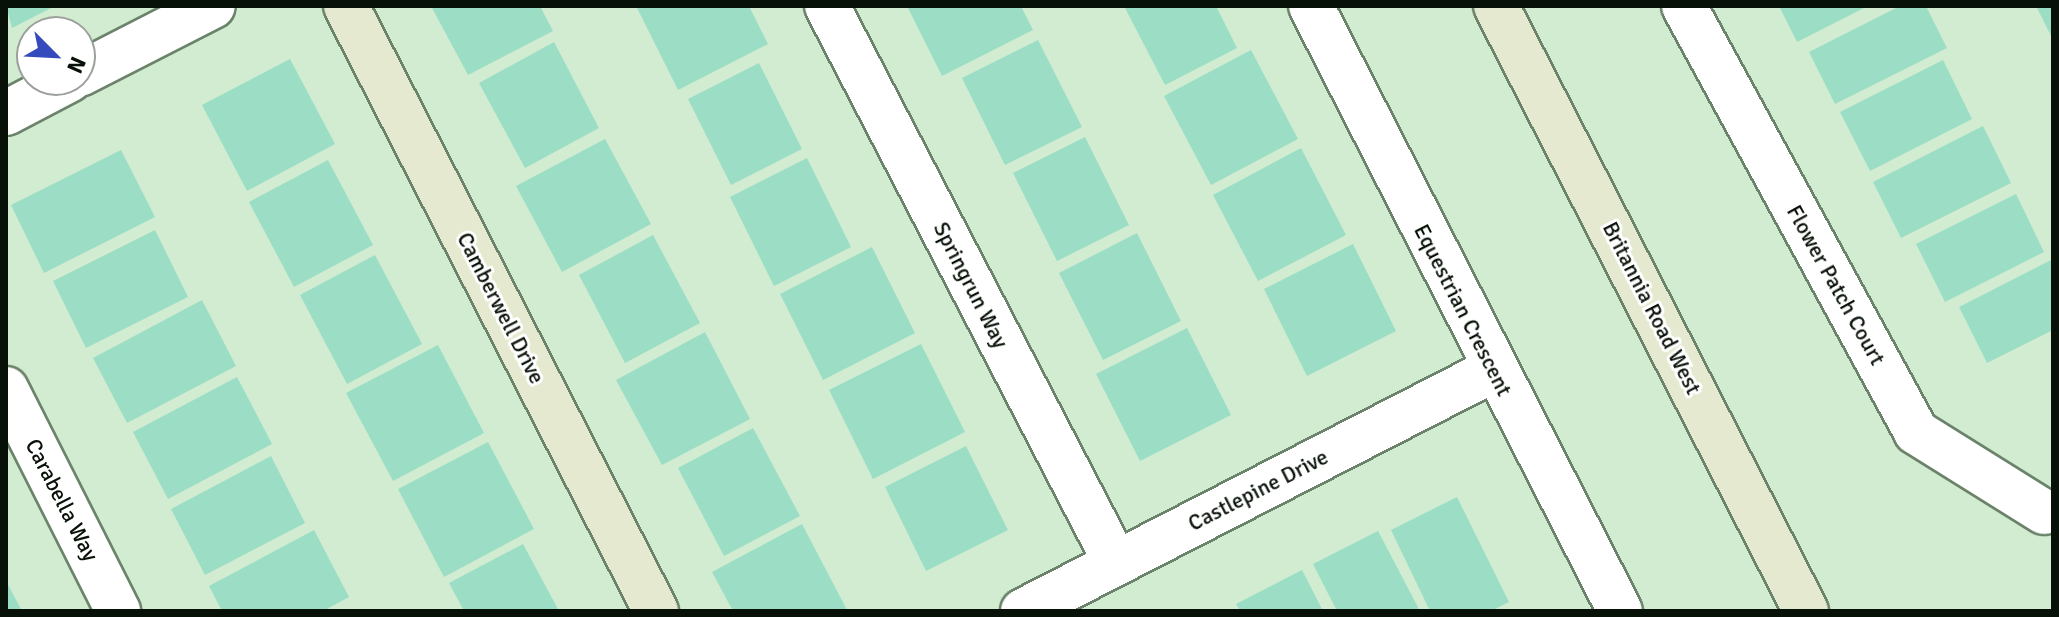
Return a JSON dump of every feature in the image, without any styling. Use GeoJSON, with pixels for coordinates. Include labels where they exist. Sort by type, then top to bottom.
{"type":"FeatureCollection","features":[{"type":"Feature","properties":{"kind":"street"},"geometry":{"type":"LineString","coordinates":[[96,66],[213,6]]}},
{"type":"Feature","properties":{"kind":"street","name":"Camberwell Drive"},"geometry":{"type":"LineString","coordinates":[[346,6],[656,611]]}},
{"type":"Feature","properties":{"kind":"street","name":"Springrun Way"},"geometry":{"type":"LineString","coordinates":[[827,6],[1116,563]]}},
{"type":"Feature","properties":{"kind":"street","name":"Equestrian Crescent"},"geometry":{"type":"LineString","coordinates":[[1311,6],[1493,370],[1620,611]]}},
{"type":"Feature","properties":{"kind":"street","name":"Britannia Road West"},"geometry":{"type":"LineString","coordinates":[[1496,6],[1806,611]]}},
{"type":"Feature","properties":{"kind":"street","name":"Flower Patch Court"},"geometry":{"type":"LineString","coordinates":[[1684,6],[1916,432],[2044,512]]}},
{"type":"Feature","properties":{"kind":"street"},"geometry":{"type":"LineString","coordinates":[[6,113],[38,96]]}},
{"type":"Feature","properties":{"kind":"street","name":"Castlepine Drive"},"geometry":{"type":"LineString","coordinates":[[1023,611],[1493,370]]}},
{"type":"Feature","properties":{"kind":"street","name":"Carabella Way"},"geometry":{"type":"LineString","coordinates":[[6,389],[118,611]]}},
{"type":"Feature","properties":{"kind":"building"},"geometry":{"type":"Polygon","coordinates":[[[6,6],[55,6],[35,16],[16,16],[16,26],[12,28],[6,6]]]}},
{"type":"Feature","properties":{"kind":"building"},"geometry":{"type":"Polygon","coordinates":[[[431,6],[540,6],[553,31],[468,75],[431,6]]]}},
{"type":"Feature","properties":{"kind":"building"},"geometry":{"type":"Polygon","coordinates":[[[636,6],[749,6],[768,44],[678,90],[636,6]]]}},
{"type":"Feature","properties":{"kind":"building"},"geometry":{"type":"Polygon","coordinates":[[[907,6],[1021,6],[1033,30],[942,76],[907,6]]]}},
{"type":"Feature","properties":{"kind":"building"},"geometry":{"type":"Polygon","coordinates":[[[1124,6],[1216,6],[1237,48],[1165,85],[1124,6]]]}},
{"type":"Feature","properties":{"kind":"building"},"geometry":{"type":"Polygon","coordinates":[[[1779,6],[1868,6],[1797,42],[1779,6]]]}},
{"type":"Feature","properties":{"kind":"building"},"geometry":{"type":"Polygon","coordinates":[[[1900,6],[1926,6],[1947,48],[1835,104],[1809,52],[1900,6]]]}},
{"type":"Feature","properties":{"kind":"building"},"geometry":{"type":"Polygon","coordinates":[[[2053,6],[2053,40],[2037,8],[2053,6]]]}},
{"type":"Feature","properties":{"kind":"building"},"geometry":{"type":"Polygon","coordinates":[[[1038,40],[1082,127],[1005,165],[962,78],[1038,40]]]}},
{"type":"Feature","properties":{"kind":"building"},"geometry":{"type":"Polygon","coordinates":[[[554,42],[599,128],[525,168],[479,83],[554,42]]]}},
{"type":"Feature","properties":{"kind":"building"},"geometry":{"type":"Polygon","coordinates":[[[1251,50],[1298,139],[1211,185],[1164,96],[1251,50]]]}},
{"type":"Feature","properties":{"kind":"building"},"geometry":{"type":"Polygon","coordinates":[[[290,59],[335,144],[247,191],[202,105],[290,59]]]}},
{"type":"Feature","properties":{"kind":"building"},"geometry":{"type":"Polygon","coordinates":[[[1943,60],[1972,119],[1870,171],[1840,112],[1943,60]]]}},
{"type":"Feature","properties":{"kind":"building"},"geometry":{"type":"Polygon","coordinates":[[[759,63],[802,149],[731,185],[688,99],[759,63]]]}},
{"type":"Feature","properties":{"kind":"building"},"geometry":{"type":"Polygon","coordinates":[[[1983,126],[2011,183],[1901,238],[1873,182],[1983,126]]]}},
{"type":"Feature","properties":{"kind":"building"},"geometry":{"type":"Polygon","coordinates":[[[1085,137],[1129,225],[1057,261],[1013,173],[1085,137]]]}},
{"type":"Feature","properties":{"kind":"building"},"geometry":{"type":"Polygon","coordinates":[[[605,139],[651,224],[562,272],[516,186],[605,139]]]}},
{"type":"Feature","properties":{"kind":"building"},"geometry":{"type":"Polygon","coordinates":[[[1301,148],[1346,235],[1258,281],[1213,195],[1301,148]]]}},
{"type":"Feature","properties":{"kind":"building"},"geometry":{"type":"Polygon","coordinates":[[[121,150],[155,217],[44,273],[11,205],[121,150]]]}},
{"type":"Feature","properties":{"kind":"building"},"geometry":{"type":"Polygon","coordinates":[[[807,158],[851,247],[774,286],[730,197],[807,158]]]}},
{"type":"Feature","properties":{"kind":"building"},"geometry":{"type":"Polygon","coordinates":[[[328,160],[373,245],[294,287],[249,202],[328,160]]]}},
{"type":"Feature","properties":{"kind":"building"},"geometry":{"type":"Polygon","coordinates":[[[2016,194],[2044,252],[1945,302],[1916,244],[2016,194]]]}},
{"type":"Feature","properties":{"kind":"building"},"geometry":{"type":"Polygon","coordinates":[[[155,230],[188,297],[86,348],[53,281],[155,230]]]}},
{"type":"Feature","properties":{"kind":"building"},"geometry":{"type":"Polygon","coordinates":[[[1137,233],[1181,321],[1103,360],[1059,273],[1137,233]]]}},
{"type":"Feature","properties":{"kind":"building"},"geometry":{"type":"Polygon","coordinates":[[[653,235],[700,323],[625,363],[579,275],[653,235]]]}},
{"type":"Feature","properties":{"kind":"building"},"geometry":{"type":"Polygon","coordinates":[[[1353,244],[1396,331],[1307,376],[1264,289],[1353,244]]]}},
{"type":"Feature","properties":{"kind":"building"},"geometry":{"type":"Polygon","coordinates":[[[872,247],[915,333],[823,380],[780,294],[872,247]]]}},
{"type":"Feature","properties":{"kind":"building"},"geometry":{"type":"Polygon","coordinates":[[[375,255],[422,344],[347,384],[300,295],[375,255]]]}},
{"type":"Feature","properties":{"kind":"building"},"geometry":{"type":"Polygon","coordinates":[[[2053,259],[2053,330],[1987,363],[1959,307],[2053,259]]]}},
{"type":"Feature","properties":{"kind":"building"},"geometry":{"type":"Polygon","coordinates":[[[202,300],[236,366],[127,423],[93,358],[202,300]]]}},
{"type":"Feature","properties":{"kind":"building"},"geometry":{"type":"Polygon","coordinates":[[[1187,328],[1231,415],[1140,461],[1096,374],[1187,328]]]}},
{"type":"Feature","properties":{"kind":"building"},"geometry":{"type":"Polygon","coordinates":[[[705,332],[750,419],[662,465],[616,380],[705,332]]]}},
{"type":"Feature","properties":{"kind":"building"},"geometry":{"type":"Polygon","coordinates":[[[921,344],[965,432],[873,479],[829,390],[921,344]]]}},
{"type":"Feature","properties":{"kind":"building"},"geometry":{"type":"Polygon","coordinates":[[[438,345],[484,433],[393,481],[346,393],[438,345]]]}},
{"type":"Feature","properties":{"kind":"building"},"geometry":{"type":"Polygon","coordinates":[[[237,377],[272,444],[168,499],[133,432],[237,377]]]}},
{"type":"Feature","properties":{"kind":"building"},"geometry":{"type":"Polygon","coordinates":[[[753,428],[800,516],[724,556],[678,468],[753,428]]]}},
{"type":"Feature","properties":{"kind":"building"},"geometry":{"type":"Polygon","coordinates":[[[488,442],[534,529],[444,577],[398,489],[488,442]]]}},
{"type":"Feature","properties":{"kind":"building"},"geometry":{"type":"Polygon","coordinates":[[[966,446],[1008,530],[926,571],[885,487],[966,446]]]}},
{"type":"Feature","properties":{"kind":"building"},"geometry":{"type":"Polygon","coordinates":[[[271,456],[305,523],[205,575],[171,509],[271,456]]]}},
{"type":"Feature","properties":{"kind":"building"},"geometry":{"type":"Polygon","coordinates":[[[1457,497],[1509,602],[1491,611],[1430,611],[1391,530],[1457,497]]]}},
{"type":"Feature","properties":{"kind":"building"},"geometry":{"type":"Polygon","coordinates":[[[802,524],[847,610],[733,611],[712,572],[802,524]]]}},
{"type":"Feature","properties":{"kind":"building"},"geometry":{"type":"Polygon","coordinates":[[[314,530],[349,597],[323,611],[222,611],[209,586],[314,530]]]}},
{"type":"Feature","properties":{"kind":"building"},"geometry":{"type":"Polygon","coordinates":[[[1378,531],[1420,611],[1337,611],[1313,564],[1378,531]]]}},
{"type":"Feature","properties":{"kind":"building"},"geometry":{"type":"Polygon","coordinates":[[[523,544],[559,611],[464,611],[449,583],[523,544]]]}},
{"type":"Feature","properties":{"kind":"building"},"geometry":{"type":"Polygon","coordinates":[[[1302,570],[1323,611],[1240,611],[1236,604],[1302,570]]]}},
{"type":"Feature","properties":{"kind":"building"},"geometry":{"type":"Polygon","coordinates":[[[6,581],[22,611],[6,611],[6,581]]]}}]}
